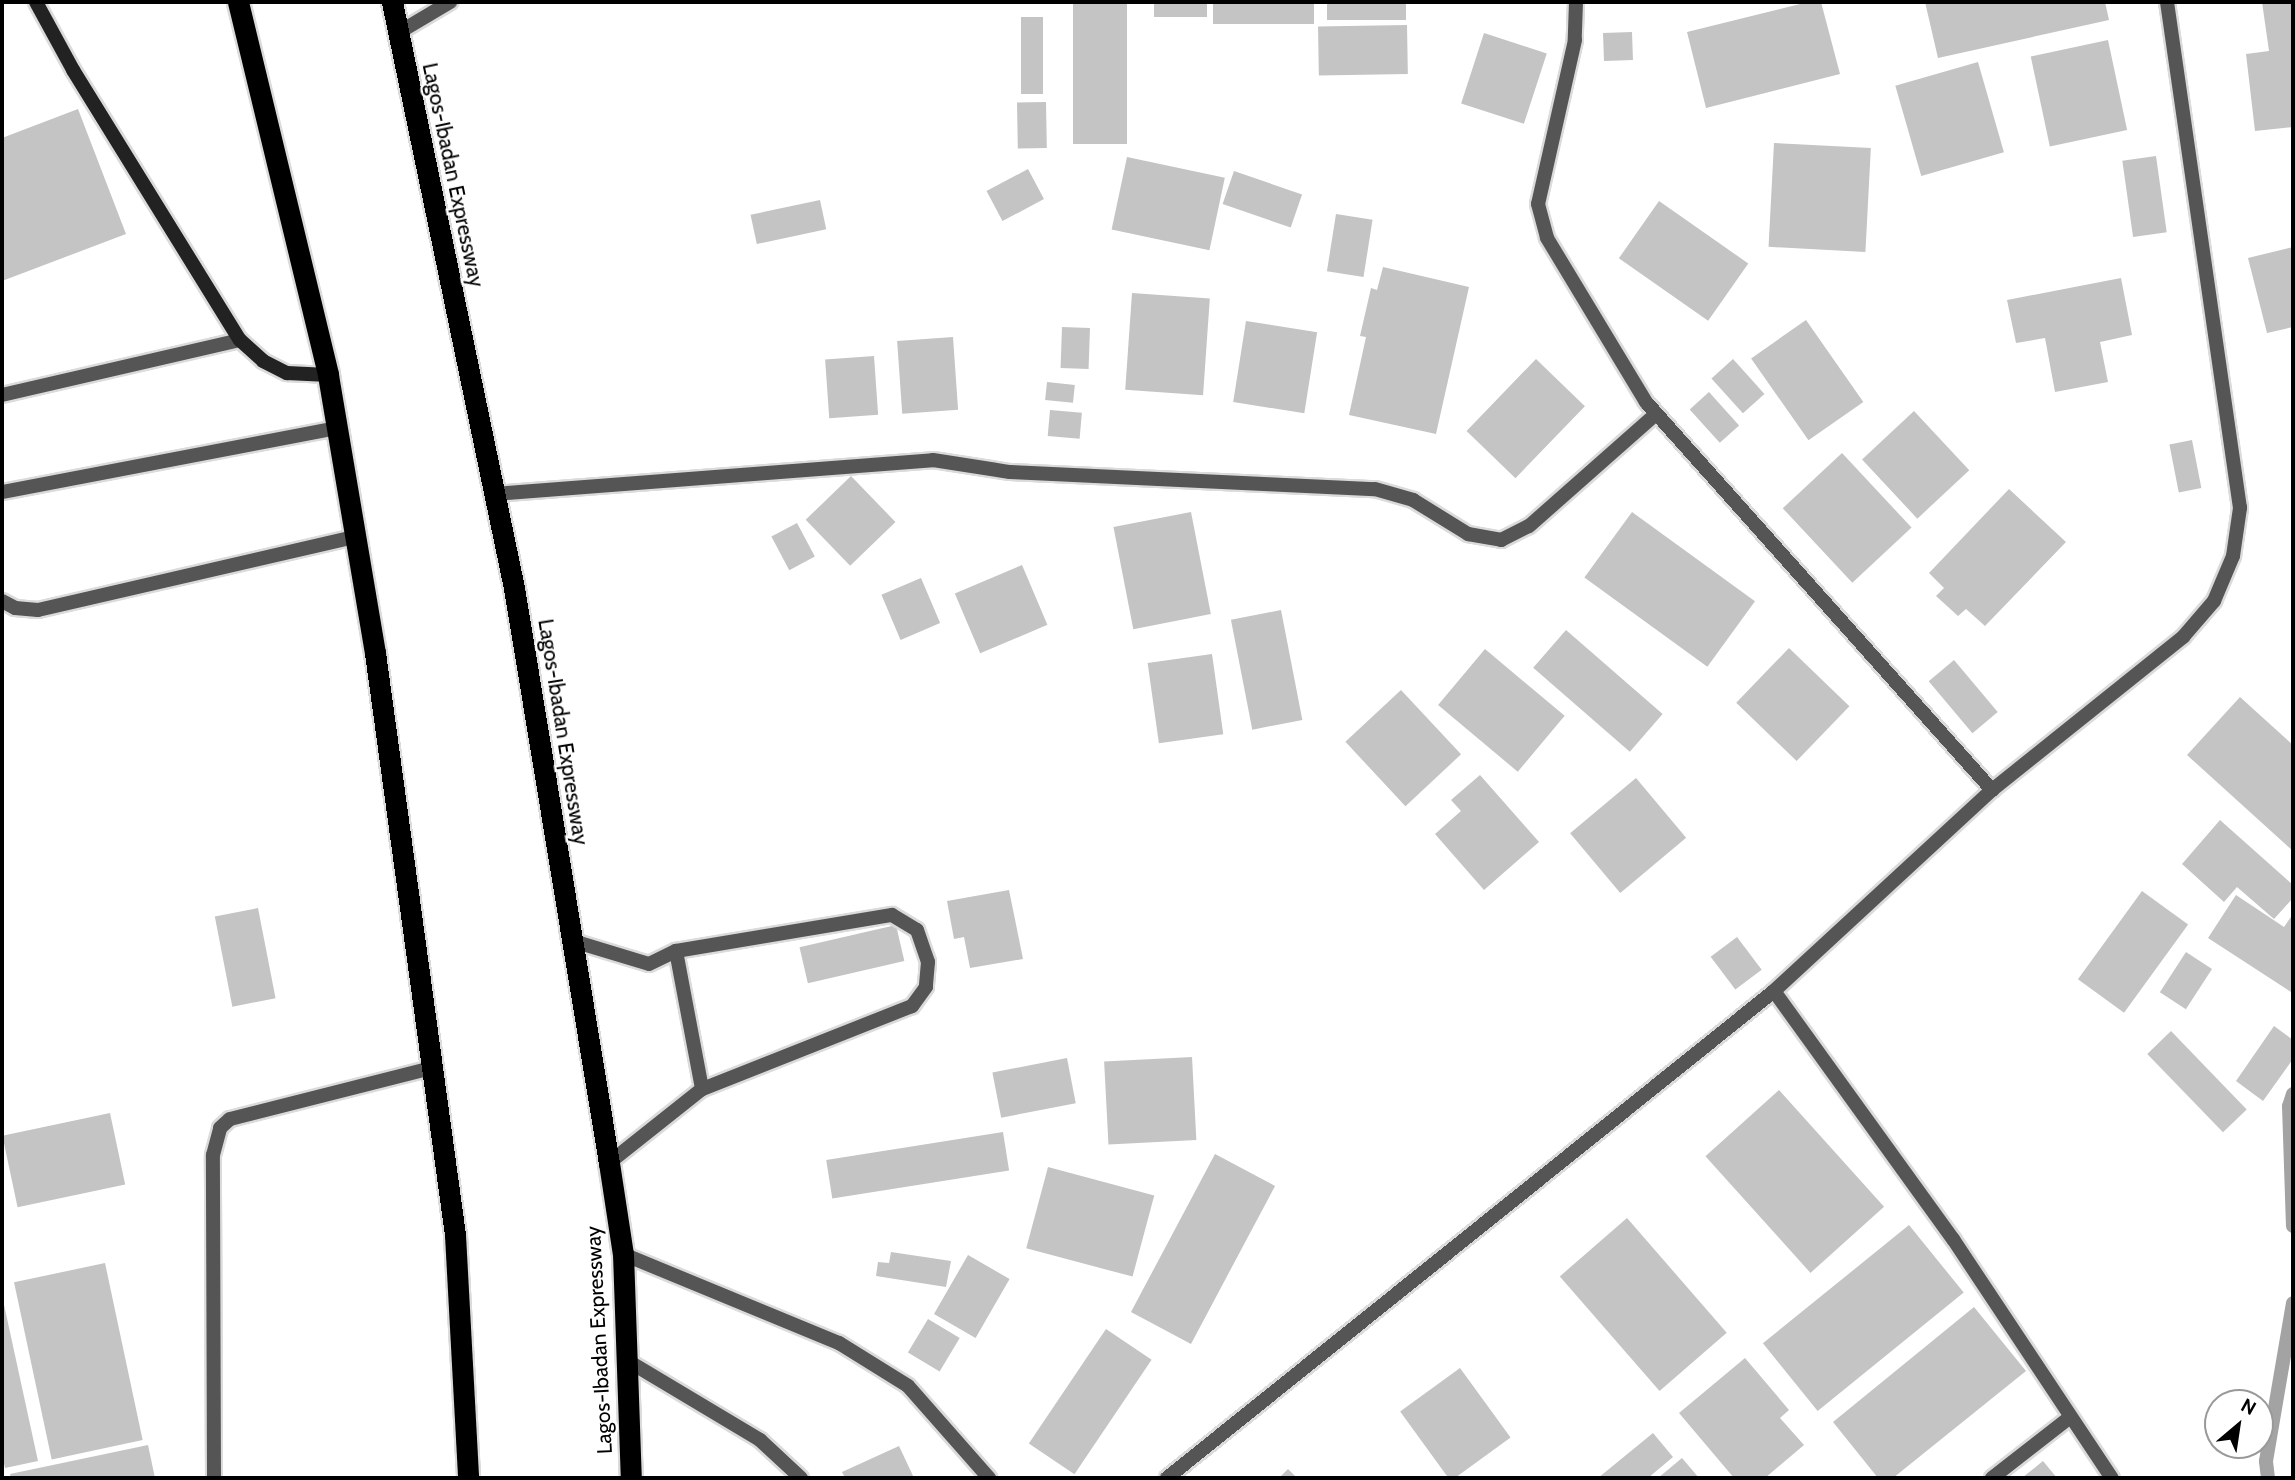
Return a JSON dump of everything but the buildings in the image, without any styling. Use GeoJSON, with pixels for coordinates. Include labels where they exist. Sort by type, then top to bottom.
{"type":"FeatureCollection","features":[{"type":"Feature","properties":{"kind":"highway"},"geometry":{"type":"LineString","coordinates":[[238,2],[328,375],[355,537],[454,1235],[468,1478]]}},
{"type":"Feature","properties":{"kind":"highway","name":"Lagos-Ibadan Expressway"},"geometry":{"type":"LineString","coordinates":[[391,2],[494,494],[573,941],[623,1254],[631,1478]]}},
{"type":"Feature","properties":{"kind":"main road"},"geometry":{"type":"LineString","coordinates":[[36,2],[73,70],[240,340],[262,361],[287,373],[328,375]]}},
{"type":"Feature","properties":{"kind":"street"},"geometry":{"type":"LineString","coordinates":[[398,33],[450,2]]}},
{"type":"Feature","properties":{"kind":"street"},"geometry":{"type":"LineString","coordinates":[[1576,2],[1575,40],[1538,204],[1547,238],[1656,414],[1992,790]]}},
{"type":"Feature","properties":{"kind":"street"},"geometry":{"type":"LineString","coordinates":[[1167,1478],[1774,991],[1992,790],[2183,637],[2214,601],[2233,556],[2240,508],[2167,2]]}},
{"type":"Feature","properties":{"kind":"street"},"geometry":{"type":"LineString","coordinates":[[2,395],[240,340]]}},
{"type":"Feature","properties":{"kind":"street"},"geometry":{"type":"LineString","coordinates":[[494,494],[933,460],[1023,473],[1375,489],[1413,500],[1468,534],[1500,540],[1529,526],[1656,414]]}},
{"type":"Feature","properties":{"kind":"street"},"geometry":{"type":"LineString","coordinates":[[2,492],[336,428]]}},
{"type":"Feature","properties":{"kind":"street"},"geometry":{"type":"LineString","coordinates":[[2,601],[15,608],[38,610],[355,537]]}},
{"type":"Feature","properties":{"kind":"street"},"geometry":{"type":"LineString","coordinates":[[573,941],[649,964],[676,951],[892,915],[917,930],[928,962],[926,987],[912,1006],[702,1089],[609,1163]]}},
{"type":"Feature","properties":{"kind":"street"},"geometry":{"type":"LineString","coordinates":[[676,951],[702,1089]]}},
{"type":"Feature","properties":{"kind":"street"},"geometry":{"type":"LineString","coordinates":[[1774,991],[1953,1239],[2068,1418],[2112,1478]]}},
{"type":"Feature","properties":{"kind":"street"},"geometry":{"type":"LineString","coordinates":[[214,1478],[213,1155],[220,1128],[230,1119],[432,1068]]}},
{"type":"Feature","properties":{"kind":"street"},"geometry":{"type":"LineString","coordinates":[[623,1254],[839,1343],[908,1387],[989,1478]]}},
{"type":"Feature","properties":{"kind":"street"},"geometry":{"type":"LineString","coordinates":[[628,1361],[760,1440],[801,1478]]}},
{"type":"Feature","properties":{"kind":"street"},"geometry":{"type":"LineString","coordinates":[[1992,1478],[2068,1418]]}},
{"type":"Feature","properties":{"kind":"waterway"},"geometry":{"type":"LineString","coordinates":[[2293,1094],[2289,1106],[2293,1226]]}},
{"type":"Feature","properties":{"kind":"waterway"},"geometry":{"type":"LineString","coordinates":[[2268,1478],[2266,1461],[2293,1303]]}}]}
